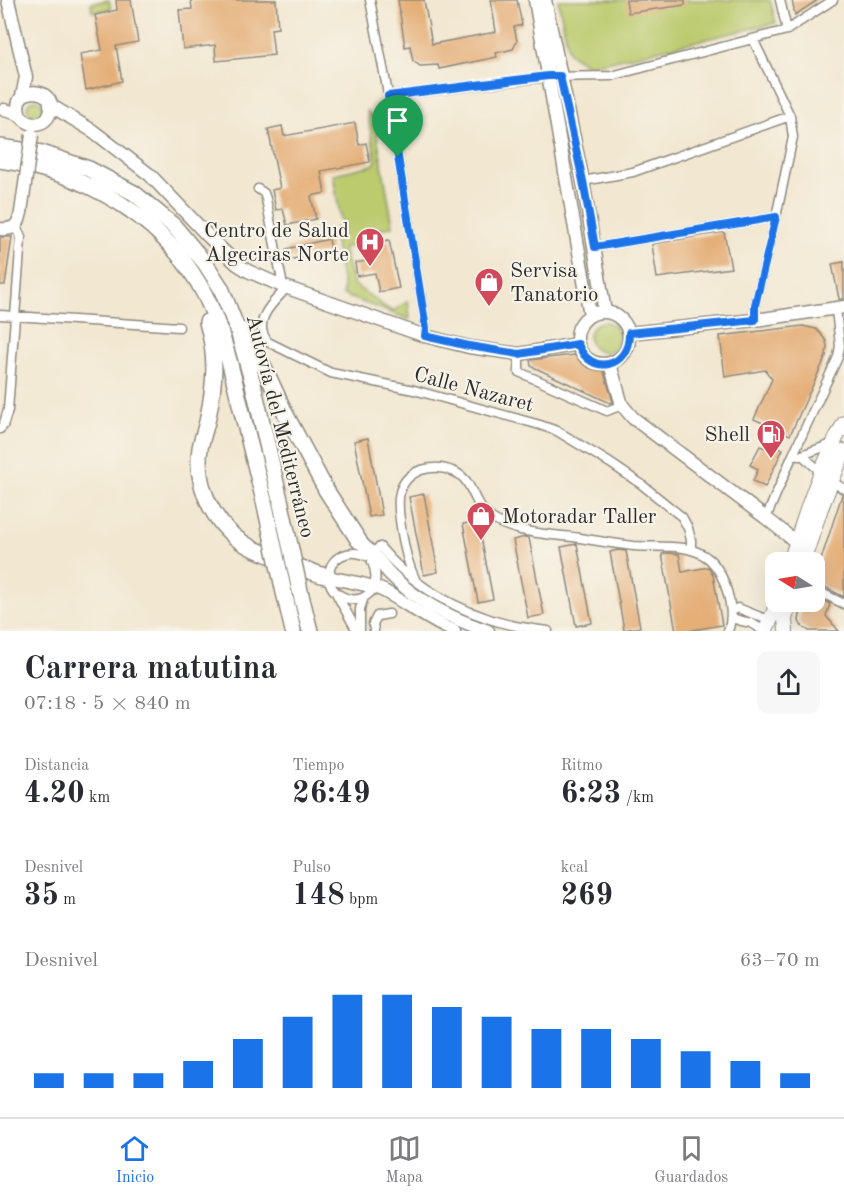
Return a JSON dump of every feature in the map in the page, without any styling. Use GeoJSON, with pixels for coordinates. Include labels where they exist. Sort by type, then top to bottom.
{"type":"FeatureCollection","features":[{"type":"Feature","properties":{"kind":"highway","name":"Autovía del Mediterráneo"},"geometry":{"type":"LineString","coordinates":[[0,147],[42,153],[89,169],[134,193],[174,226],[205,263],[221,288],[238,331],[253,384],[310,631]]}},
{"type":"Feature","properties":{"kind":"highway","name":"Autovía del Mediterráneo"},"geometry":{"type":"LineString","coordinates":[[0,160],[54,172],[87,185],[129,208],[154,229],[188,268],[205,295],[225,346],[264,501],[293,631]]}},
{"type":"Feature","properties":{"kind":"highway"},"geometry":{"type":"LineString","coordinates":[[188,268],[194,293],[207,323],[213,346],[212,395],[199,459],[202,488],[208,504],[227,529],[251,548],[329,578]]}},
{"type":"Feature","properties":{"kind":"highway"},"geometry":{"type":"LineString","coordinates":[[221,288],[321,480],[359,541]]}},
{"type":"Feature","properties":{"kind":"main road"},"geometry":{"type":"LineString","coordinates":[[8,0],[26,77],[18,108],[37,116]]}},
{"type":"Feature","properties":{"kind":"main road"},"geometry":{"type":"LineString","coordinates":[[535,0],[583,181],[605,312]]}},
{"type":"Feature","properties":{"kind":"main road"},"geometry":{"type":"LineString","coordinates":[[545,0],[554,76],[590,315]]}},
{"type":"Feature","properties":{"kind":"main road"},"geometry":{"type":"LineString","coordinates":[[0,229],[11,229],[20,220],[32,135],[37,116],[47,97],[39,92],[26,77]]}},
{"type":"Feature","properties":{"kind":"main road"},"geometry":{"type":"LineString","coordinates":[[2,110],[30,92],[39,92]]}},
{"type":"Feature","properties":{"kind":"main road"},"geometry":{"type":"LineString","coordinates":[[2,110],[37,116],[67,116],[101,137],[150,175],[237,264],[282,286],[425,336],[469,346],[519,354],[578,344]]}},
{"type":"Feature","properties":{"kind":"main road"},"geometry":{"type":"LineString","coordinates":[[629,333],[755,320],[840,308]]}},
{"type":"Feature","properties":{"kind":"main road"},"geometry":{"type":"LineString","coordinates":[[605,312],[614,314],[626,325],[629,341],[623,356],[617,361],[609,364],[593,363],[581,352],[577,335],[579,327],[590,315],[605,312]]}},
{"type":"Feature","properties":{"kind":"main road"},"geometry":{"type":"LineString","coordinates":[[609,364],[622,405],[633,418],[796,542]]}},
{"type":"Feature","properties":{"kind":"main road"},"geometry":{"type":"LineString","coordinates":[[793,552],[838,448],[844,423]]}},
{"type":"Feature","properties":{"kind":"main road"},"geometry":{"type":"LineString","coordinates":[[806,552],[826,476]]}},
{"type":"Feature","properties":{"kind":"main road"},"geometry":{"type":"LineString","coordinates":[[359,541],[389,573],[416,595],[444,613],[488,631]]}},
{"type":"Feature","properties":{"kind":"main road"},"geometry":{"type":"LineString","coordinates":[[329,578],[374,587],[454,631]]}},
{"type":"Feature","properties":{"kind":"main road"},"geometry":{"type":"LineString","coordinates":[[763,631],[773,612]]}},
{"type":"Feature","properties":{"kind":"main road"},"geometry":{"type":"LineString","coordinates":[[786,631],[787,612]]}},
{"type":"Feature","properties":{"kind":"street"},"geometry":{"type":"LineString","coordinates":[[370,0],[426,328],[425,336]]}},
{"type":"Feature","properties":{"kind":"street"},"geometry":{"type":"LineString","coordinates":[[780,0],[787,30]]}},
{"type":"Feature","properties":{"kind":"street"},"geometry":{"type":"LineString","coordinates":[[388,96],[554,76],[611,76],[787,30],[830,1]]}},
{"type":"Feature","properties":{"kind":"street"},"geometry":{"type":"LineString","coordinates":[[753,39],[790,116],[793,137],[755,305],[755,320]]}},
{"type":"Feature","properties":{"kind":"street"},"geometry":{"type":"LineString","coordinates":[[583,181],[633,172],[790,116]]}},
{"type":"Feature","properties":{"kind":"street"},"geometry":{"type":"LineString","coordinates":[[258,189],[264,193],[266,199],[282,286]]}},
{"type":"Feature","properties":{"kind":"street"},"geometry":{"type":"LineString","coordinates":[[595,247],[776,217]]}},
{"type":"Feature","properties":{"kind":"street"},"geometry":{"type":"LineString","coordinates":[[0,429],[9,410],[21,237],[16,226]]}},
{"type":"Feature","properties":{"kind":"street","name":"Calle Nazaret"},"geometry":{"type":"LineString","coordinates":[[282,286],[282,293],[273,301],[261,324],[264,337],[273,346],[331,373],[414,390],[557,431],[641,484],[682,517],[688,528],[691,549]]}},
{"type":"Feature","properties":{"kind":"street"},"geometry":{"type":"LineString","coordinates":[[766,518],[838,357],[840,308]]}},
{"type":"Feature","properties":{"kind":"street"},"geometry":{"type":"LineString","coordinates":[[0,315],[179,327]]}},
{"type":"Feature","properties":{"kind":"street"},"geometry":{"type":"LineString","coordinates":[[519,354],[519,372],[607,411],[622,405]]}},
{"type":"Feature","properties":{"kind":"street"},"geometry":{"type":"LineString","coordinates":[[791,459],[838,448]]}},
{"type":"Feature","properties":{"kind":"street"},"geometry":{"type":"LineString","coordinates":[[802,455],[844,489]]}},
{"type":"Feature","properties":{"kind":"street"},"geometry":{"type":"LineString","coordinates":[[416,581],[407,557],[398,511],[401,487],[419,471],[432,468],[453,471],[468,482],[481,508],[503,525],[534,532],[635,546],[691,549],[710,560],[718,569],[723,579],[731,615],[738,620],[754,623],[763,631]]}},
{"type":"Feature","properties":{"kind":"street"},"geometry":{"type":"LineString","coordinates":[[358,631],[329,578],[333,563],[338,558],[344,554],[356,552],[375,557],[402,570],[439,596],[483,617],[505,624],[548,631]]}},
{"type":"Feature","properties":{"kind":"street"},"geometry":{"type":"LineString","coordinates":[[358,631],[360,609],[364,597],[374,587],[375,557]]}},
{"type":"Feature","properties":{"kind":"street"},"geometry":{"type":"LineString","coordinates":[[402,570],[416,595]]}},
{"type":"Feature","properties":{"kind":"street"},"geometry":{"type":"LineString","coordinates":[[335,592],[348,599],[355,600],[364,597]]}},
{"type":"Feature","properties":{"kind":"street"},"geometry":{"type":"LineString","coordinates":[[825,594],[844,604]]}},
{"type":"Feature","properties":{"kind":"street"},"geometry":{"type":"LineString","coordinates":[[728,631],[731,615],[735,609],[763,618],[772,616]]}},
{"type":"Feature","properties":{"kind":"street"},"geometry":{"type":"LineString","coordinates":[[742,621],[745,611]]}},
{"type":"Feature","properties":{"kind":"street"},"geometry":{"type":"LineString","coordinates":[[374,631],[377,616],[389,614]]}},
{"type":"Feature","properties":{"kind":"green space"},"geometry":{"type":"Polygon","coordinates":[[[109,0],[111,9],[92,12],[91,3],[109,0]]]}},
{"type":"Feature","properties":{"kind":"green space"},"geometry":{"type":"Polygon","coordinates":[[[558,0],[770,0],[776,23],[589,66],[569,53],[558,0]]]}},
{"type":"Feature","properties":{"kind":"green space"},"geometry":{"type":"Polygon","coordinates":[[[35,100],[43,108],[35,116],[27,108],[35,100]]]}},
{"type":"Feature","properties":{"kind":"green space"},"geometry":{"type":"Polygon","coordinates":[[[367,111],[375,124],[393,226],[372,232],[363,236],[356,245],[343,248],[353,284],[393,311],[408,301],[410,318],[408,319],[343,295],[333,233],[335,233],[334,229],[342,227],[333,174],[373,165],[376,161],[367,111]]]}},
{"type":"Feature","properties":{"kind":"green space"},"geometry":{"type":"Polygon","coordinates":[[[604,322],[615,326],[619,337],[615,348],[604,352],[593,348],[589,337],[593,326],[604,322]]]}},
{"type":"Feature","properties":{"kind":"building"},"geometry":{"type":"Polygon","coordinates":[[[116,0],[131,0],[138,42],[116,46],[122,81],[86,90],[80,54],[102,50],[95,15],[117,10],[116,0]]]}},
{"type":"Feature","properties":{"kind":"building"},"geometry":{"type":"Polygon","coordinates":[[[191,0],[276,0],[278,28],[271,29],[274,55],[216,61],[215,45],[183,49],[179,10],[192,9],[191,0]]]}},
{"type":"Feature","properties":{"kind":"building"},"geometry":{"type":"Polygon","coordinates":[[[398,0],[424,0],[432,44],[496,32],[491,0],[517,0],[522,25],[514,27],[517,41],[513,49],[496,53],[497,57],[439,69],[438,65],[420,66],[413,61],[410,46],[405,47],[398,0]]]}},
{"type":"Feature","properties":{"kind":"building"},"geometry":{"type":"Polygon","coordinates":[[[626,0],[685,0],[685,5],[628,13],[626,0]]]}},
{"type":"Feature","properties":{"kind":"building"},"geometry":{"type":"Polygon","coordinates":[[[792,0],[818,0],[795,15],[792,0]]]}},
{"type":"Feature","properties":{"kind":"building"},"geometry":{"type":"Polygon","coordinates":[[[355,123],[359,145],[366,143],[370,162],[321,171],[325,193],[311,196],[316,219],[287,225],[283,209],[276,210],[272,190],[280,188],[268,129],[282,126],[284,136],[355,123]]]}},
{"type":"Feature","properties":{"kind":"building"},"geometry":{"type":"Polygon","coordinates":[[[724,232],[731,268],[657,278],[652,244],[724,232]]]}},
{"type":"Feature","properties":{"kind":"building"},"geometry":{"type":"Polygon","coordinates":[[[0,237],[12,237],[5,285],[0,285],[0,237]]]}},
{"type":"Feature","properties":{"kind":"building"},"geometry":{"type":"Polygon","coordinates":[[[329,239],[331,251],[288,260],[286,249],[329,239]]]}},
{"type":"Feature","properties":{"kind":"building"},"geometry":{"type":"Polygon","coordinates":[[[389,240],[399,288],[379,292],[375,273],[357,276],[355,263],[372,260],[369,244],[389,240]]]}},
{"type":"Feature","properties":{"kind":"building"},"geometry":{"type":"Polygon","coordinates":[[[844,262],[844,299],[839,299],[832,264],[844,262]]]}},
{"type":"Feature","properties":{"kind":"building"},"geometry":{"type":"Polygon","coordinates":[[[803,326],[816,329],[821,334],[826,341],[826,356],[790,435],[754,419],[772,379],[765,370],[725,377],[720,336],[803,326]]]}},
{"type":"Feature","properties":{"kind":"building"},"geometry":{"type":"Polygon","coordinates":[[[574,355],[594,368],[603,369],[613,402],[610,403],[531,366],[530,360],[574,355]]]}},
{"type":"Feature","properties":{"kind":"building"},"geometry":{"type":"Polygon","coordinates":[[[368,438],[382,515],[369,517],[354,441],[368,438]]]}},
{"type":"Feature","properties":{"kind":"building"},"geometry":{"type":"Polygon","coordinates":[[[770,443],[783,449],[765,487],[753,481],[758,469],[750,465],[760,446],[768,449],[770,443]]]}},
{"type":"Feature","properties":{"kind":"building"},"geometry":{"type":"Polygon","coordinates":[[[424,494],[438,572],[424,575],[409,497],[424,494]]]}},
{"type":"Feature","properties":{"kind":"building"},"geometry":{"type":"Polygon","coordinates":[[[842,495],[844,495],[844,597],[825,587],[823,552],[842,495]]]}},
{"type":"Feature","properties":{"kind":"building"},"geometry":{"type":"Polygon","coordinates":[[[478,521],[493,599],[478,602],[463,524],[478,521]]]}},
{"type":"Feature","properties":{"kind":"building"},"geometry":{"type":"Polygon","coordinates":[[[529,538],[544,615],[528,618],[513,540],[529,538]]]}},
{"type":"Feature","properties":{"kind":"building"},"geometry":{"type":"Polygon","coordinates":[[[577,544],[592,623],[576,626],[561,547],[577,544]]]}},
{"type":"Feature","properties":{"kind":"building"},"geometry":{"type":"Polygon","coordinates":[[[626,551],[640,627],[624,630],[610,552],[626,551]]]}},
{"type":"Feature","properties":{"kind":"building"},"geometry":{"type":"Polygon","coordinates":[[[662,554],[679,554],[682,572],[708,567],[710,569],[722,625],[693,631],[676,631],[662,554]]]}},
{"type":"Feature","properties":{"kind":"building"},"geometry":{"type":"Polygon","coordinates":[[[825,602],[830,604],[826,616],[839,631],[809,631],[801,625],[801,612],[825,612],[825,602]]]}},
{"type":"Feature","properties":{"kind":"place","name":"Centro de Salud Algeciras Norte"},"geometry":{"type":"Point","coordinates":[370,268]}},
{"type":"Feature","properties":{"kind":"place","name":"Servisa Tanatorio"},"geometry":{"type":"Point","coordinates":[489,308]}},
{"type":"Feature","properties":{"kind":"place","name":"Shell"},"geometry":{"type":"Point","coordinates":[771,460]}},
{"type":"Feature","properties":{"kind":"place","name":"Motoradar Taller"},"geometry":{"type":"Point","coordinates":[481,542]}},
{"type":"Feature","properties":{"kind":"route"},"geometry":{"type":"LineString","coordinates":[[560,76],[595,247],[776,217],[755,305],[755,320],[629,333],[627,349],[623,356],[609,364],[593,363],[581,352],[578,344],[519,354],[425,336],[426,328],[398,157],[388,96],[560,76]]}}]}
